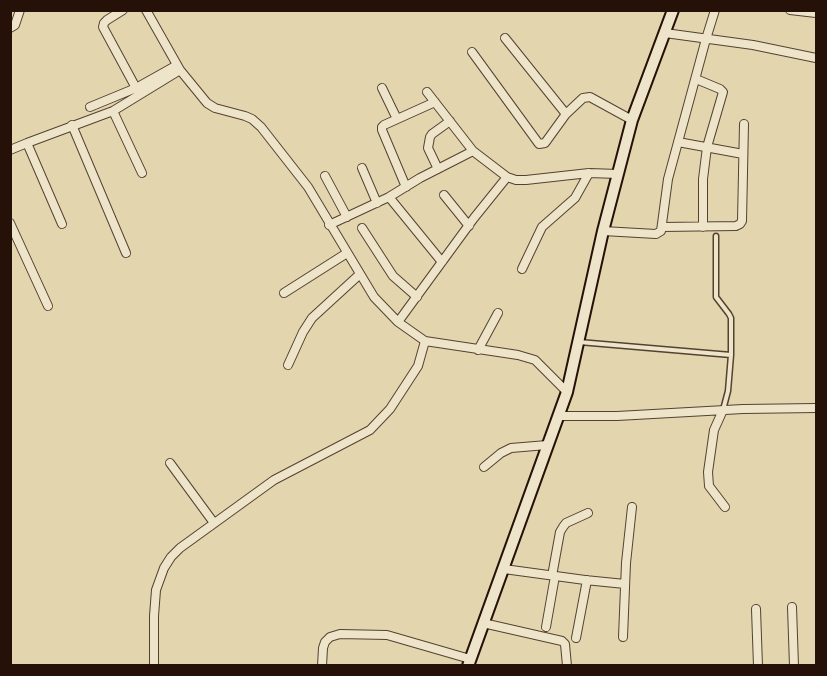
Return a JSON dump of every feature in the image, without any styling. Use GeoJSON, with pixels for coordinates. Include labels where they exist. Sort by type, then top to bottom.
{"type":"FeatureCollection","features":[{"type":"Feature","properties":{"kind":"main road"},"geometry":{"type":"LineString","coordinates":[[469,662],[547,445],[560,416],[603,231],[632,120],[673,10]]}},
{"type":"Feature","properties":{"kind":"street"},"geometry":{"type":"LineString","coordinates":[[10,28],[15,25],[20,10]]}},
{"type":"Feature","properties":{"kind":"street"},"geometry":{"type":"LineString","coordinates":[[123,10],[107,20],[103,27],[136,88]]}},
{"type":"Feature","properties":{"kind":"street"},"geometry":{"type":"LineString","coordinates":[[146,10],[178,67],[211,106],[245,116],[261,127],[308,187],[374,297],[398,322],[425,341],[518,355],[535,360],[567,392]]}},
{"type":"Feature","properties":{"kind":"street"},"geometry":{"type":"LineString","coordinates":[[603,231],[656,234],[661,231],[668,179],[715,10]]}},
{"type":"Feature","properties":{"kind":"street"},"geometry":{"type":"LineString","coordinates":[[790,10],[816,13]]}},
{"type":"Feature","properties":{"kind":"street"},"geometry":{"type":"LineString","coordinates":[[665,33],[753,45],[816,58]]}},
{"type":"Feature","properties":{"kind":"street"},"geometry":{"type":"LineString","coordinates":[[505,38],[566,114]]}},
{"type":"Feature","properties":{"kind":"street"},"geometry":{"type":"LineString","coordinates":[[472,52],[539,144],[545,143],[566,114],[585,97],[632,120]]}},
{"type":"Feature","properties":{"kind":"street"},"geometry":{"type":"LineString","coordinates":[[90,107],[178,67]]}},
{"type":"Feature","properties":{"kind":"street"},"geometry":{"type":"LineString","coordinates":[[10,150],[113,111],[178,67]]}},
{"type":"Feature","properties":{"kind":"street"},"geometry":{"type":"LineString","coordinates":[[696,79],[723,92],[707,147],[702,179],[703,227]]}},
{"type":"Feature","properties":{"kind":"street"},"geometry":{"type":"LineString","coordinates":[[382,88],[397,119]]}},
{"type":"Feature","properties":{"kind":"street"},"geometry":{"type":"LineString","coordinates":[[427,92],[473,151],[507,177],[526,180],[589,173],[618,174]]}},
{"type":"Feature","properties":{"kind":"street"},"geometry":{"type":"LineString","coordinates":[[406,187],[381,130],[384,125],[435,102]]}},
{"type":"Feature","properties":{"kind":"street"},"geometry":{"type":"LineString","coordinates":[[113,111],[142,173]]}},
{"type":"Feature","properties":{"kind":"street"},"geometry":{"type":"LineString","coordinates":[[438,169],[428,148],[430,137],[450,121]]}},
{"type":"Feature","properties":{"kind":"street"},"geometry":{"type":"LineString","coordinates":[[662,227],[736,226],[740,224],[742,221],[744,124]]}},
{"type":"Feature","properties":{"kind":"street"},"geometry":{"type":"LineString","coordinates":[[72,126],[126,253]]}},
{"type":"Feature","properties":{"kind":"street"},"geometry":{"type":"LineString","coordinates":[[678,142],[743,154]]}},
{"type":"Feature","properties":{"kind":"street"},"geometry":{"type":"LineString","coordinates":[[27,143],[62,224]]}},
{"type":"Feature","properties":{"kind":"street"},"geometry":{"type":"LineString","coordinates":[[329,225],[389,197],[473,151]]}},
{"type":"Feature","properties":{"kind":"street"},"geometry":{"type":"LineString","coordinates":[[362,168],[377,203]]}},
{"type":"Feature","properties":{"kind":"street"},"geometry":{"type":"LineString","coordinates":[[522,269],[542,227],[575,198],[589,173]]}},
{"type":"Feature","properties":{"kind":"street"},"geometry":{"type":"LineString","coordinates":[[325,176],[347,217]]}},
{"type":"Feature","properties":{"kind":"street"},"geometry":{"type":"LineString","coordinates":[[398,322],[507,177]]}},
{"type":"Feature","properties":{"kind":"street"},"geometry":{"type":"LineString","coordinates":[[444,195],[469,226]]}},
{"type":"Feature","properties":{"kind":"street"},"geometry":{"type":"LineString","coordinates":[[389,197],[442,262]]}},
{"type":"Feature","properties":{"kind":"street"},"geometry":{"type":"LineString","coordinates":[[10,223],[48,306]]}},
{"type":"Feature","properties":{"kind":"street"},"geometry":{"type":"LineString","coordinates":[[362,228],[393,276],[417,297]]}},
{"type":"Feature","properties":{"kind":"street"},"geometry":{"type":"LineString","coordinates":[[284,293],[347,253]]}},
{"type":"Feature","properties":{"kind":"street"},"geometry":{"type":"LineString","coordinates":[[288,365],[312,318],[360,274]]}},
{"type":"Feature","properties":{"kind":"street"},"geometry":{"type":"LineString","coordinates":[[478,350],[498,313]]}},
{"type":"Feature","properties":{"kind":"street"},"geometry":{"type":"LineString","coordinates":[[154,666],[156,590],[171,556],[274,480],[370,430],[390,409],[418,366],[425,341]]}},
{"type":"Feature","properties":{"kind":"street"},"geometry":{"type":"LineString","coordinates":[[560,416],[816,408]]}},
{"type":"Feature","properties":{"kind":"street"},"geometry":{"type":"LineString","coordinates":[[723,410],[714,430],[708,472],[709,486],[725,507]]}},
{"type":"Feature","properties":{"kind":"street"},"geometry":{"type":"LineString","coordinates":[[484,467],[511,448],[547,445]]}},
{"type":"Feature","properties":{"kind":"street"},"geometry":{"type":"LineString","coordinates":[[170,463],[214,524]]}},
{"type":"Feature","properties":{"kind":"street"},"geometry":{"type":"LineString","coordinates":[[623,637],[632,507]]}},
{"type":"Feature","properties":{"kind":"street"},"geometry":{"type":"LineString","coordinates":[[546,627],[560,532],[566,524],[588,513]]}},
{"type":"Feature","properties":{"kind":"street"},"geometry":{"type":"LineString","coordinates":[[504,569],[625,584]]}},
{"type":"Feature","properties":{"kind":"street"},"geometry":{"type":"LineString","coordinates":[[576,638],[587,580]]}},
{"type":"Feature","properties":{"kind":"street"},"geometry":{"type":"LineString","coordinates":[[792,607],[794,666]]}},
{"type":"Feature","properties":{"kind":"street"},"geometry":{"type":"LineString","coordinates":[[756,609],[758,666]]}},
{"type":"Feature","properties":{"kind":"street"},"geometry":{"type":"LineString","coordinates":[[483,623],[562,641],[565,644],[567,666]]}},
{"type":"Feature","properties":{"kind":"street"},"geometry":{"type":"LineString","coordinates":[[322,666],[322,648],[325,642],[330,637],[340,634],[387,635],[469,662]]}},
{"type":"Feature","properties":{"kind":"lane"},"geometry":{"type":"LineString","coordinates":[[716,236],[716,297],[731,318],[728,391],[723,410]]}},
{"type":"Feature","properties":{"kind":"lane"},"geometry":{"type":"LineString","coordinates":[[579,342],[731,355]]}}]}
